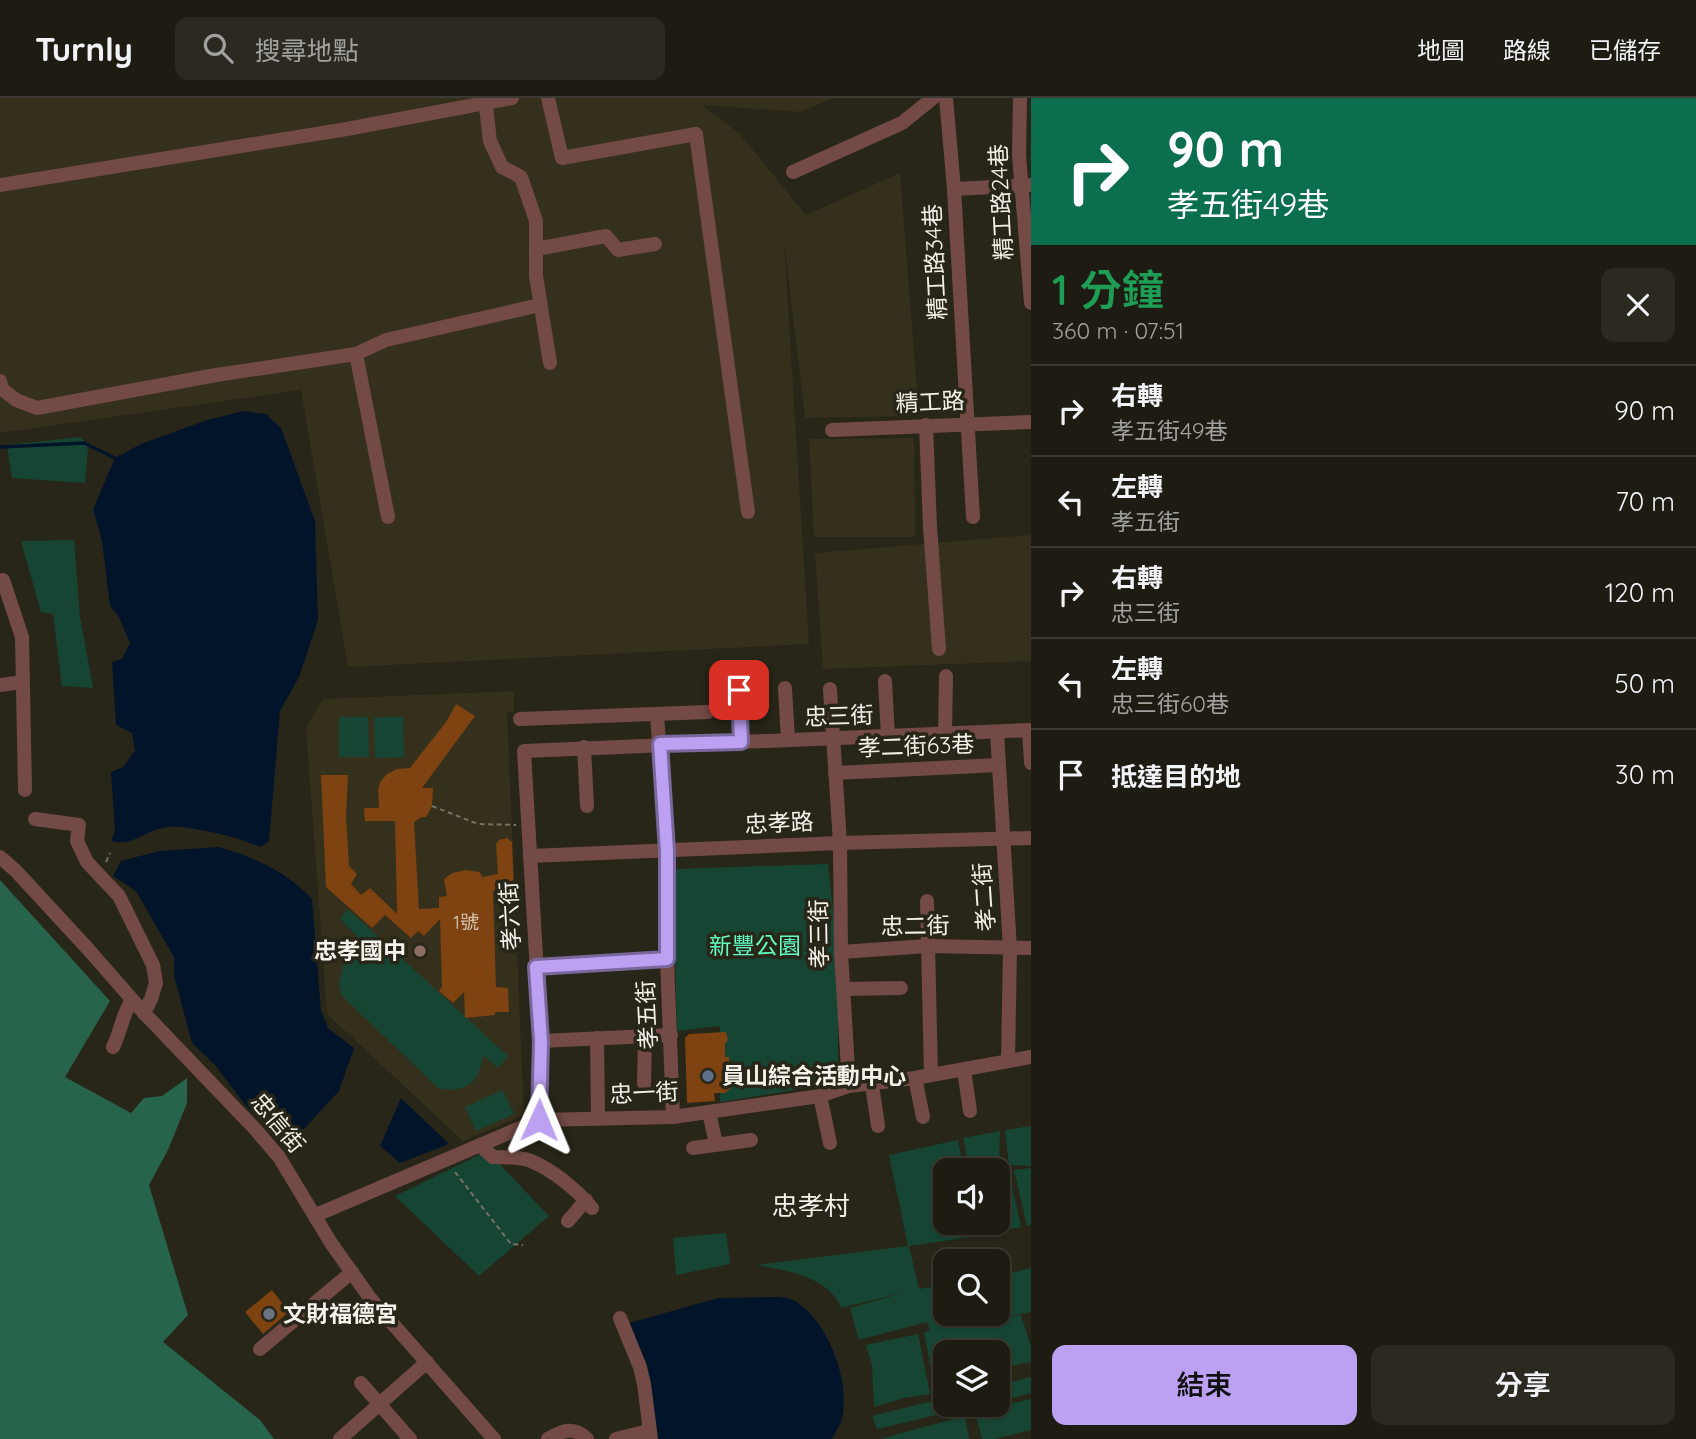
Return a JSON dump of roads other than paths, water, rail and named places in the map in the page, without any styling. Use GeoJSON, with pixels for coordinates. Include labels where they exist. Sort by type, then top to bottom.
{"type":"FeatureCollection","features":[{"type":"Feature","properties":{"kind":"street"},"geometry":{"type":"LineString","coordinates":[[0,185],[334,132],[512,98]]}},
{"type":"Feature","properties":{"kind":"street"},"geometry":{"type":"LineString","coordinates":[[548,98],[562,158],[696,134],[748,512]]}},
{"type":"Feature","properties":{"kind":"street"},"geometry":{"type":"LineString","coordinates":[[793,172],[902,123],[933,98]]}},
{"type":"Feature","properties":{"kind":"street","name":"精工路34巷"},"geometry":{"type":"LineString","coordinates":[[946,98],[954,189],[973,517]]}},
{"type":"Feature","properties":{"kind":"street","name":"精工路24巷"},"geometry":{"type":"LineString","coordinates":[[1020,98],[1031,303]]}},
{"type":"Feature","properties":{"kind":"street"},"geometry":{"type":"LineString","coordinates":[[486,101],[490,141],[502,167],[521,177],[536,221],[536,276],[550,363]]}},
{"type":"Feature","properties":{"kind":"street"},"geometry":{"type":"LineString","coordinates":[[954,189],[1026,185]]}},
{"type":"Feature","properties":{"kind":"street"},"geometry":{"type":"LineString","coordinates":[[536,249],[606,236],[618,250],[655,244]]}},
{"type":"Feature","properties":{"kind":"street"},"geometry":{"type":"LineString","coordinates":[[0,381],[2,388],[16,400],[37,408],[216,375],[356,354],[386,340],[540,304]]}},
{"type":"Feature","properties":{"kind":"street"},"geometry":{"type":"LineString","coordinates":[[356,354],[388,517]]}},
{"type":"Feature","properties":{"kind":"street","name":"精工路"},"geometry":{"type":"LineString","coordinates":[[832,430],[1031,422]]}},
{"type":"Feature","properties":{"kind":"street"},"geometry":{"type":"LineString","coordinates":[[926,425],[939,649]]}},
{"type":"Feature","properties":{"kind":"street"},"geometry":{"type":"LineString","coordinates":[[3,580],[22,638],[26,790]]}},
{"type":"Feature","properties":{"kind":"street"},"geometry":{"type":"LineString","coordinates":[[945,734],[946,677]]}},
{"type":"Feature","properties":{"kind":"street"},"geometry":{"type":"LineString","coordinates":[[885,681],[888,737]]}},
{"type":"Feature","properties":{"kind":"street"},"geometry":{"type":"LineString","coordinates":[[0,685],[23,682]]}},
{"type":"Feature","properties":{"kind":"street"},"geometry":{"type":"LineString","coordinates":[[785,688],[788,740]]}},
{"type":"Feature","properties":{"kind":"street","name":"孝三街"},"geometry":{"type":"LineString","coordinates":[[830,689],[840,843],[841,952],[849,1086]]}},
{"type":"Feature","properties":{"kind":"street"},"geometry":{"type":"LineString","coordinates":[[739,690],[741,742]]}},
{"type":"Feature","properties":{"kind":"street"},"geometry":{"type":"LineString","coordinates":[[520,719],[708,712]]}},
{"type":"Feature","properties":{"kind":"street","name":"孝五街"},"geometry":{"type":"LineString","coordinates":[[657,715],[667,851],[667,959],[673,1116]]}},
{"type":"Feature","properties":{"kind":"street"},"geometry":{"type":"LineString","coordinates":[[1030,730],[1031,763]]}},
{"type":"Feature","properties":{"kind":"street","name":"忠三街"},"geometry":{"type":"LineString","coordinates":[[524,751],[1030,730]]}},
{"type":"Feature","properties":{"kind":"street","name":"孝二街"},"geometry":{"type":"LineString","coordinates":[[997,732],[1010,950],[1008,1060]]}},
{"type":"Feature","properties":{"kind":"street"},"geometry":{"type":"LineString","coordinates":[[584,747],[587,806]]}},
{"type":"Feature","properties":{"kind":"street","name":"孝六街"},"geometry":{"type":"LineString","coordinates":[[524,751],[541,1041],[539,1120]]}},
{"type":"Feature","properties":{"kind":"street","name":"孝二街63巷"},"geometry":{"type":"LineString","coordinates":[[835,773],[999,765]]}},
{"type":"Feature","properties":{"kind":"street"},"geometry":{"type":"LineString","coordinates":[[35,819],[79,825],[77,841],[87,862],[119,896],[153,965],[156,983],[144,1013]]}},
{"type":"Feature","properties":{"kind":"street","name":"忠孝路"},"geometry":{"type":"LineString","coordinates":[[530,856],[1031,838]]}},
{"type":"Feature","properties":{"kind":"street","name":"忠信街"},"geometry":{"type":"LineString","coordinates":[[0,857],[16,871],[279,1157],[331,1243],[370,1298],[494,1439]]}},
{"type":"Feature","properties":{"kind":"street"},"geometry":{"type":"LineString","coordinates":[[927,901],[930,1074]]}},
{"type":"Feature","properties":{"kind":"street","name":"忠二街"},"geometry":{"type":"LineString","coordinates":[[841,952],[927,946],[1010,950],[1031,948]]}},
{"type":"Feature","properties":{"kind":"street"},"geometry":{"type":"LineString","coordinates":[[536,967],[667,959]]}},
{"type":"Feature","properties":{"kind":"street"},"geometry":{"type":"LineString","coordinates":[[844,989],[901,988]]}},
{"type":"Feature","properties":{"kind":"street"},"geometry":{"type":"LineString","coordinates":[[113,1047],[121,1030],[123,1014],[132,1000]]}},
{"type":"Feature","properties":{"kind":"street"},"geometry":{"type":"LineString","coordinates":[[541,1041],[671,1035]]}},
{"type":"Feature","properties":{"kind":"street"},"geometry":{"type":"LineString","coordinates":[[645,1036],[645,1084]]}},
{"type":"Feature","properties":{"kind":"street"},"geometry":{"type":"LineString","coordinates":[[597,1038],[598,1118]]}},
{"type":"Feature","properties":{"kind":"street","name":"忠一街"},"geometry":{"type":"LineString","coordinates":[[316,1215],[539,1120],[673,1116],[709,1112],[820,1096],[849,1086],[872,1085],[1031,1057]]}},
{"type":"Feature","properties":{"kind":"street"},"geometry":{"type":"LineString","coordinates":[[964,1070],[970,1111]]}},
{"type":"Feature","properties":{"kind":"street"},"geometry":{"type":"LineString","coordinates":[[915,1078],[923,1117]]}},
{"type":"Feature","properties":{"kind":"street"},"geometry":{"type":"LineString","coordinates":[[872,1085],[878,1126]]}},
{"type":"Feature","properties":{"kind":"street"},"geometry":{"type":"LineString","coordinates":[[820,1096],[830,1143]]}},
{"type":"Feature","properties":{"kind":"street"},"geometry":{"type":"LineString","coordinates":[[709,1112],[716,1144]]}},
{"type":"Feature","properties":{"kind":"street"},"geometry":{"type":"LineString","coordinates":[[693,1149],[751,1140]]}},
{"type":"Feature","properties":{"kind":"street"},"geometry":{"type":"LineString","coordinates":[[480,1145],[493,1157],[531,1161],[559,1179],[589,1204],[568,1220]]}},
{"type":"Feature","properties":{"kind":"street"},"geometry":{"type":"LineString","coordinates":[[260,1349],[352,1272]]}},
{"type":"Feature","properties":{"kind":"street"},"geometry":{"type":"LineString","coordinates":[[616,1439],[649,1435],[642,1375],[620,1318]]}},
{"type":"Feature","properties":{"kind":"street"},"geometry":{"type":"LineString","coordinates":[[340,1439],[426,1362]]}},
{"type":"Feature","properties":{"kind":"street"},"geometry":{"type":"LineString","coordinates":[[361,1383],[410,1439]]}},
{"type":"Feature","properties":{"kind":"street"},"geometry":{"type":"LineString","coordinates":[[548,1439],[569,1430],[576,1430],[586,1439]]}},
{"type":"Feature","properties":{"kind":"water"},"geometry":{"type":"Polygon","coordinates":[[[243,411],[266,414],[281,428],[315,521],[318,620],[299,677],[280,711],[269,841],[260,847],[215,833],[168,827],[127,842],[111,841],[115,830],[111,772],[123,767],[135,751],[132,733],[116,725],[112,662],[122,659],[130,643],[118,615],[110,606],[102,541],[93,509],[115,458],[141,444],[204,421],[243,411]]]}},
{"type":"Feature","properties":{"kind":"water"},"geometry":{"type":"Polygon","coordinates":[[[218,847],[269,866],[292,881],[312,899],[321,1011],[328,1028],[354,1048],[339,1091],[290,1144],[246,1106],[215,1065],[192,1043],[174,975],[174,957],[136,891],[113,876],[121,861],[159,851],[218,847]]]}},
{"type":"Feature","properties":{"kind":"water"},"geometry":{"type":"Polygon","coordinates":[[[401,1098],[449,1144],[400,1163],[380,1146],[401,1098]]]}},
{"type":"Feature","properties":{"kind":"water"},"geometry":{"type":"Polygon","coordinates":[[[779,1297],[793,1300],[807,1310],[827,1337],[834,1354],[840,1371],[844,1404],[841,1422],[832,1439],[655,1439],[626,1324],[718,1298],[779,1297]]]}},
{"type":"Feature","properties":{"kind":"waterway"},"geometry":{"type":"LineString","coordinates":[[0,447],[84,443],[115,458]]}},
{"type":"Feature","properties":{"kind":"place","name":"忠孝國中"},"geometry":{"type":"Point","coordinates":[420,951]}},
{"type":"Feature","properties":{"kind":"place","name":"員山綜合活動中心"},"geometry":{"type":"Point","coordinates":[708,1076]}},
{"type":"Feature","properties":{"kind":"place","name":"文財福德宮"},"geometry":{"type":"Point","coordinates":[269,1314]}},
{"type":"Feature","properties":{"kind":"district","name":"忠孝村"},"geometry":{"type":"Point","coordinates":[811,1206]}},
{"type":"Feature","properties":{"kind":"park label","name":"新豐公園"},"geometry":{"type":"Point","coordinates":[755,946]}}]}
